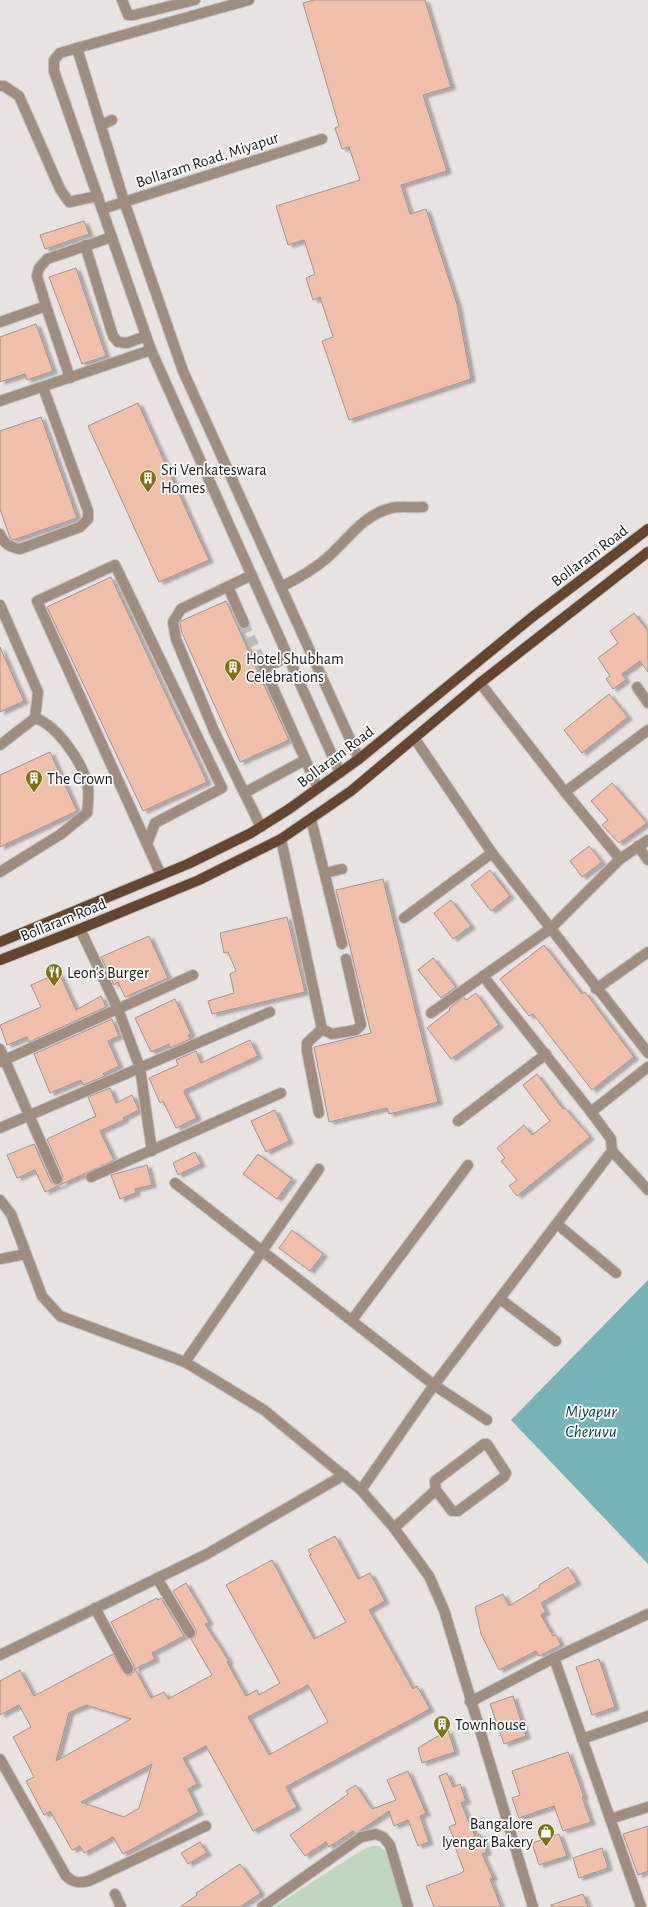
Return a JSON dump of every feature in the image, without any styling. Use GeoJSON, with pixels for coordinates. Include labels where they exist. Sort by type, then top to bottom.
{"type":"FeatureCollection","features":[{"type":"Feature","properties":{"kind":"main road","name":"Bollaram Road"},"geometry":{"type":"LineString","coordinates":[[0,942],[188,864],[261,827],[359,759],[525,623],[648,529]]}},
{"type":"Feature","properties":{"kind":"main road","name":"Bollaram Road"},"geometry":{"type":"LineString","coordinates":[[0,960],[199,880],[281,838],[351,791],[415,739],[480,683],[648,552]]}},
{"type":"Feature","properties":{"kind":"street"},"geometry":{"type":"LineString","coordinates":[[122,0],[128,15],[134,15],[195,0]]}},
{"type":"Feature","properties":{"kind":"street"},"geometry":{"type":"LineString","coordinates":[[250,0],[60,53],[54,60],[54,71],[151,350],[340,773]]}},
{"type":"Feature","properties":{"kind":"street"},"geometry":{"type":"LineString","coordinates":[[77,48],[124,202],[183,371],[359,759]]}},
{"type":"Feature","properties":{"kind":"street"},"geometry":{"type":"LineString","coordinates":[[0,86],[4,86],[19,96],[60,189],[69,202],[98,196]]}},
{"type":"Feature","properties":{"kind":"street"},"geometry":{"type":"LineString","coordinates":[[101,125],[112,120]]}},
{"type":"Feature","properties":{"kind":"street","name":"Bollaram Road, Miyapur"},"geometry":{"type":"LineString","coordinates":[[102,209],[322,139]]}},
{"type":"Feature","properties":{"kind":"street"},"geometry":{"type":"LineString","coordinates":[[70,378],[37,276],[39,268],[47,259],[112,237]]}},
{"type":"Feature","properties":{"kind":"street"},"geometry":{"type":"LineString","coordinates":[[85,245],[113,336],[118,342],[127,343],[146,336]]}},
{"type":"Feature","properties":{"kind":"street"},"geometry":{"type":"LineString","coordinates":[[0,322],[46,306]]}},
{"type":"Feature","properties":{"kind":"street"},"geometry":{"type":"LineString","coordinates":[[0,401],[151,350]]}},
{"type":"Feature","properties":{"kind":"street"},"geometry":{"type":"LineString","coordinates":[[0,534],[2,540],[11,547],[20,549],[80,527],[88,520],[88,511],[43,387]]}},
{"type":"Feature","properties":{"kind":"street"},"geometry":{"type":"LineString","coordinates":[[281,587],[304,575],[328,558],[357,527],[372,516],[392,508],[423,507]]}},
{"type":"Feature","properties":{"kind":"street"},"geometry":{"type":"LineString","coordinates":[[147,844],[155,823],[222,788],[115,565],[37,601],[161,875]]}},
{"type":"Feature","properties":{"kind":"street"},"geometry":{"type":"LineString","coordinates":[[252,575],[182,609],[173,622],[176,639],[208,717],[261,827]]}},
{"type":"Feature","properties":{"kind":"street"},"geometry":{"type":"LineString","coordinates":[[228,587],[244,623]]}},
{"type":"Feature","properties":{"kind":"street"},"geometry":{"type":"LineString","coordinates":[[0,605],[38,692],[35,718],[0,745]]}},
{"type":"Feature","properties":{"kind":"street"},"geometry":{"type":"LineString","coordinates":[[288,657],[262,663],[318,788]]}},
{"type":"Feature","properties":{"kind":"street"},"geometry":{"type":"LineString","coordinates":[[480,683],[565,792],[620,859]]}},
{"type":"Feature","properties":{"kind":"street"},"geometry":{"type":"LineString","coordinates":[[637,688],[648,703]]}},
{"type":"Feature","properties":{"kind":"street"},"geometry":{"type":"LineString","coordinates":[[0,872],[61,834],[87,813],[88,788],[76,757],[57,733],[42,721],[35,718]]}},
{"type":"Feature","properties":{"kind":"street"},"geometry":{"type":"LineString","coordinates":[[565,792],[648,730]]}},
{"type":"Feature","properties":{"kind":"street"},"geometry":{"type":"LineString","coordinates":[[415,739],[492,853],[648,1053]]}},
{"type":"Feature","properties":{"kind":"street"},"geometry":{"type":"LineString","coordinates":[[244,793],[305,760]]}},
{"type":"Feature","properties":{"kind":"street"},"geometry":{"type":"LineString","coordinates":[[311,818],[342,944]]}},
{"type":"Feature","properties":{"kind":"street"},"geometry":{"type":"LineString","coordinates":[[281,838],[322,1029]]}},
{"type":"Feature","properties":{"kind":"street"},"geometry":{"type":"LineString","coordinates":[[431,1013],[550,929],[620,859],[648,840]]}},
{"type":"Feature","properties":{"kind":"street"},"geometry":{"type":"LineString","coordinates":[[638,846],[648,860]]}},
{"type":"Feature","properties":{"kind":"street"},"geometry":{"type":"LineString","coordinates":[[404,918],[492,853]]}},
{"type":"Feature","properties":{"kind":"street"},"geometry":{"type":"LineString","coordinates":[[325,873],[342,869]]}},
{"type":"Feature","properties":{"kind":"street"},"geometry":{"type":"LineString","coordinates":[[80,929],[118,1009],[140,1068],[152,1150]]}},
{"type":"Feature","properties":{"kind":"street"},"geometry":{"type":"LineString","coordinates":[[596,988],[648,952]]}},
{"type":"Feature","properties":{"kind":"street"},"geometry":{"type":"LineString","coordinates":[[322,1029],[332,1034],[356,1030],[361,1025],[346,959]]}},
{"type":"Feature","properties":{"kind":"street"},"geometry":{"type":"LineString","coordinates":[[2,1061],[193,975]]}},
{"type":"Feature","properties":{"kind":"street"},"geometry":{"type":"LineString","coordinates":[[483,976],[546,1054],[611,1139],[612,1151],[648,1190]]}},
{"type":"Feature","properties":{"kind":"street"},"geometry":{"type":"LineString","coordinates":[[0,1128],[29,1114],[270,1012]]}},
{"type":"Feature","properties":{"kind":"street"},"geometry":{"type":"LineString","coordinates":[[319,1113],[307,1051],[308,1044],[322,1029]]}},
{"type":"Feature","properties":{"kind":"street"},"geometry":{"type":"LineString","coordinates":[[0,1049],[2,1061],[29,1114],[57,1179]]}},
{"type":"Feature","properties":{"kind":"street"},"geometry":{"type":"LineString","coordinates":[[458,1121],[546,1054]]}},
{"type":"Feature","properties":{"kind":"street"},"geometry":{"type":"LineString","coordinates":[[591,1112],[648,1067]]}},
{"type":"Feature","properties":{"kind":"street"},"geometry":{"type":"LineString","coordinates":[[91,1177],[281,1093]]}},
{"type":"Feature","properties":{"kind":"street"},"geometry":{"type":"LineString","coordinates":[[361,1490],[434,1385],[612,1151]]}},
{"type":"Feature","properties":{"kind":"street"},"geometry":{"type":"LineString","coordinates":[[352,1320],[468,1165]]}},
{"type":"Feature","properties":{"kind":"street"},"geometry":{"type":"LineString","coordinates":[[185,1362],[319,1169]]}},
{"type":"Feature","properties":{"kind":"street"},"geometry":{"type":"LineString","coordinates":[[175,1183],[434,1385],[487,1420]]}},
{"type":"Feature","properties":{"kind":"street"},"geometry":{"type":"LineString","coordinates":[[0,1200],[11,1214],[42,1296],[60,1316],[185,1362],[264,1410],[361,1490],[394,1528],[429,1576],[444,1610],[470,1702],[533,1907]]}},
{"type":"Feature","properties":{"kind":"street"},"geometry":{"type":"LineString","coordinates":[[556,1224],[616,1273]]}},
{"type":"Feature","properties":{"kind":"street"},"geometry":{"type":"LineString","coordinates":[[0,1259],[26,1254]]}},
{"type":"Feature","properties":{"kind":"street"},"geometry":{"type":"LineString","coordinates":[[500,1299],[556,1341]]}},
{"type":"Feature","properties":{"kind":"street"},"geometry":{"type":"LineString","coordinates":[[484,1444],[487,1444],[506,1472],[504,1477],[458,1511],[452,1511],[436,1490],[435,1481],[484,1444]]}},
{"type":"Feature","properties":{"kind":"street"},"geometry":{"type":"LineString","coordinates":[[0,1655],[207,1554],[344,1475]]}},
{"type":"Feature","properties":{"kind":"street"},"geometry":{"type":"LineString","coordinates":[[394,1528],[436,1490]]}},
{"type":"Feature","properties":{"kind":"street"},"geometry":{"type":"LineString","coordinates":[[157,1578],[190,1633]]}},
{"type":"Feature","properties":{"kind":"street"},"geometry":{"type":"LineString","coordinates":[[95,1608],[128,1669]]}},
{"type":"Feature","properties":{"kind":"street"},"geometry":{"type":"LineString","coordinates":[[470,1702],[554,1658],[648,1614]]}},
{"type":"Feature","properties":{"kind":"street"},"geometry":{"type":"LineString","coordinates":[[554,1658],[641,1907]]}},
{"type":"Feature","properties":{"kind":"street"},"geometry":{"type":"LineString","coordinates":[[582,1739],[648,1716]]}},
{"type":"Feature","properties":{"kind":"street"},"geometry":{"type":"LineString","coordinates":[[0,1759],[66,1876],[75,1882],[89,1881],[206,1826]]}},
{"type":"Feature","properties":{"kind":"street"},"geometry":{"type":"LineString","coordinates":[[610,1819],[648,1807]]}},
{"type":"Feature","properties":{"kind":"street"},"geometry":{"type":"LineString","coordinates":[[262,1907],[361,1837],[376,1834],[383,1837],[390,1845],[408,1907]]}},
{"type":"Feature","properties":{"kind":"street"},"geometry":{"type":"LineString","coordinates":[[115,1894],[121,1907]]}},
{"type":"Feature","properties":{"kind":"green space"},"geometry":{"type":"Polygon","coordinates":[[[372,1846],[379,1846],[389,1854],[404,1907],[274,1907],[362,1850],[372,1846]]]}},
{"type":"Feature","properties":{"kind":"water","name":"Miyapur Cheruvu"},"geometry":{"type":"Polygon","coordinates":[[[648,1280],[648,1564],[511,1420],[648,1280]]]}},
{"type":"Feature","properties":{"kind":"building"},"geometry":{"type":"Polygon","coordinates":[[[314,0],[425,0],[451,87],[423,95],[447,171],[401,185],[410,214],[426,209],[457,304],[471,379],[349,420],[322,341],[333,337],[320,297],[313,300],[306,278],[315,274],[304,240],[288,245],[276,206],[360,180],[349,147],[342,149],[335,128],[339,126],[303,3],[314,0]]]}},
{"type":"Feature","properties":{"kind":"building"},"geometry":{"type":"Polygon","coordinates":[[[84,221],[89,234],[45,249],[40,235],[84,221]]]}},
{"type":"Feature","properties":{"kind":"building"},"geometry":{"type":"Polygon","coordinates":[[[76,268],[106,356],[82,364],[49,277],[76,268]]]}},
{"type":"Feature","properties":{"kind":"building"},"geometry":{"type":"Polygon","coordinates":[[[36,324],[53,371],[27,380],[25,374],[0,382],[0,337],[36,324]]]}},
{"type":"Feature","properties":{"kind":"building","name":"Sri Venkateswara Homes"},"geometry":{"type":"Polygon","coordinates":[[[138,403],[209,560],[159,582],[88,426],[138,403]]]}},
{"type":"Feature","properties":{"kind":"building"},"geometry":{"type":"Polygon","coordinates":[[[41,417],[77,518],[13,540],[10,538],[0,509],[0,431],[41,417]]]}},
{"type":"Feature","properties":{"kind":"building"},"geometry":{"type":"Polygon","coordinates":[[[111,577],[207,782],[143,811],[47,607],[111,577]]]}},
{"type":"Feature","properties":{"kind":"building","name":"Hotel Shubham Celebrations"},"geometry":{"type":"Polygon","coordinates":[[[226,601],[289,740],[240,762],[182,633],[180,623],[181,621],[226,601]]]}},
{"type":"Feature","properties":{"kind":"building"},"geometry":{"type":"Polygon","coordinates":[[[634,613],[648,631],[648,672],[640,661],[622,674],[626,680],[613,689],[606,679],[610,676],[598,658],[618,643],[610,631],[634,613]]]}},
{"type":"Feature","properties":{"kind":"building"},"geometry":{"type":"Polygon","coordinates":[[[0,647],[24,701],[0,712],[0,647]]]}},
{"type":"Feature","properties":{"kind":"building"},"geometry":{"type":"Polygon","coordinates":[[[609,694],[628,717],[582,753],[564,730],[609,694]]]}},
{"type":"Feature","properties":{"kind":"building","name":"The Crown"},"geometry":{"type":"Polygon","coordinates":[[[50,752],[77,811],[0,847],[0,775],[50,752]]]}},
{"type":"Feature","properties":{"kind":"building"},"geometry":{"type":"Polygon","coordinates":[[[612,783],[647,823],[619,843],[602,825],[608,820],[591,801],[612,783]]]}},
{"type":"Feature","properties":{"kind":"building"},"geometry":{"type":"Polygon","coordinates":[[[589,846],[602,862],[582,877],[570,861],[589,846]]]}},
{"type":"Feature","properties":{"kind":"building"},"geometry":{"type":"Polygon","coordinates":[[[490,870],[510,896],[491,911],[471,885],[490,870]]]}},
{"type":"Feature","properties":{"kind":"building"},"geometry":{"type":"Polygon","coordinates":[[[383,879],[438,1102],[389,1114],[387,1108],[329,1122],[314,1047],[371,1033],[336,890],[383,879]]]}},
{"type":"Feature","properties":{"kind":"building"},"geometry":{"type":"Polygon","coordinates":[[[451,900],[471,926],[453,939],[434,913],[451,900]]]}},
{"type":"Feature","properties":{"kind":"building"},"geometry":{"type":"Polygon","coordinates":[[[287,917],[305,992],[212,1014],[208,1001],[234,993],[230,974],[236,971],[228,952],[224,953],[220,933],[287,917]]]}},
{"type":"Feature","properties":{"kind":"building"},"geometry":{"type":"Polygon","coordinates":[[[149,936],[168,978],[125,997],[118,982],[114,985],[101,957],[149,936]]]}},
{"type":"Feature","properties":{"kind":"building"},"geometry":{"type":"Polygon","coordinates":[[[544,945],[582,994],[585,992],[634,1057],[592,1090],[533,1014],[529,1016],[500,979],[544,945]]]}},
{"type":"Feature","properties":{"kind":"building"},"geometry":{"type":"Polygon","coordinates":[[[433,958],[456,987],[441,998],[418,970],[433,958]]]}},
{"type":"Feature","properties":{"kind":"building"},"geometry":{"type":"Polygon","coordinates":[[[59,973],[76,1010],[101,996],[106,1007],[29,1042],[27,1037],[7,1045],[0,1025],[41,1007],[31,985],[59,973]]]}},
{"type":"Feature","properties":{"kind":"building"},"geometry":{"type":"Polygon","coordinates":[[[476,993],[499,1025],[451,1059],[427,1028],[464,997],[466,1000],[476,993]]]}},
{"type":"Feature","properties":{"kind":"building"},"geometry":{"type":"Polygon","coordinates":[[[175,999],[191,1034],[188,1035],[190,1039],[170,1048],[169,1044],[151,1052],[135,1018],[175,999]]]}},
{"type":"Feature","properties":{"kind":"building"},"geometry":{"type":"Polygon","coordinates":[[[112,1019],[119,1036],[108,1041],[119,1066],[103,1074],[105,1076],[83,1085],[81,1080],[50,1093],[34,1054],[112,1019]]]}},
{"type":"Feature","properties":{"kind":"building"},"geometry":{"type":"Polygon","coordinates":[[[250,1040],[258,1056],[185,1090],[184,1092],[197,1118],[176,1128],[163,1101],[160,1103],[149,1078],[178,1065],[176,1060],[196,1051],[201,1063],[250,1040]]]}},
{"type":"Feature","properties":{"kind":"building"},"geometry":{"type":"Polygon","coordinates":[[[537,1074],[563,1109],[565,1108],[590,1137],[517,1196],[509,1186],[517,1180],[501,1161],[505,1158],[497,1148],[524,1125],[532,1135],[550,1121],[523,1085],[537,1074]]]}},
{"type":"Feature","properties":{"kind":"building"},"geometry":{"type":"Polygon","coordinates":[[[110,1088],[116,1103],[132,1095],[139,1110],[123,1118],[124,1120],[100,1131],[114,1160],[45,1192],[35,1170],[17,1178],[7,1155],[34,1144],[51,1182],[56,1185],[62,1183],[63,1176],[47,1139],[96,1116],[88,1097],[110,1088]]]}},
{"type":"Feature","properties":{"kind":"building"},"geometry":{"type":"Polygon","coordinates":[[[275,1110],[289,1141],[266,1152],[251,1121],[275,1110]]]}},
{"type":"Feature","properties":{"kind":"building"},"geometry":{"type":"Polygon","coordinates":[[[195,1152],[201,1164],[178,1175],[173,1163],[195,1152]]]}},
{"type":"Feature","properties":{"kind":"building"},"geometry":{"type":"Polygon","coordinates":[[[258,1154],[292,1179],[277,1199],[243,1174],[258,1154]]]}},
{"type":"Feature","properties":{"kind":"building"},"geometry":{"type":"Polygon","coordinates":[[[147,1165],[152,1185],[135,1189],[136,1193],[120,1199],[111,1175],[147,1165]]]}},
{"type":"Feature","properties":{"kind":"building"},"geometry":{"type":"Polygon","coordinates":[[[292,1230],[323,1254],[310,1271],[279,1248],[292,1230]]]}},
{"type":"Feature","properties":{"kind":"building"},"geometry":{"type":"Polygon","coordinates":[[[335,1536],[358,1579],[370,1573],[385,1601],[369,1610],[413,1689],[417,1686],[430,1709],[286,1787],[297,1807],[253,1831],[206,1746],[183,1758],[197,1784],[188,1789],[199,1812],[123,1854],[113,1837],[84,1853],[80,1846],[72,1850],[50,1811],[44,1815],[26,1781],[34,1777],[13,1737],[31,1727],[19,1705],[0,1715],[0,1681],[20,1670],[34,1696],[113,1654],[123,1672],[127,1675],[131,1675],[134,1672],[134,1666],[111,1622],[157,1598],[158,1600],[161,1598],[184,1636],[152,1653],[155,1659],[135,1669],[151,1698],[164,1692],[168,1699],[212,1675],[191,1639],[196,1636],[196,1630],[173,1591],[186,1583],[209,1622],[205,1624],[229,1661],[227,1662],[246,1696],[257,1690],[259,1695],[280,1683],[226,1585],[272,1560],[314,1639],[346,1622],[309,1555],[311,1555],[308,1550],[335,1536]],[[308,1685],[248,1717],[269,1755],[328,1722],[308,1685]],[[86,1705],[69,1713],[56,1761],[131,1719],[86,1705]],[[152,1764],[81,1802],[124,1817],[139,1808],[152,1764]]]}},
{"type":"Feature","properties":{"kind":"building"},"geometry":{"type":"Polygon","coordinates":[[[568,1567],[577,1582],[541,1603],[546,1612],[541,1615],[553,1636],[556,1635],[561,1645],[539,1656],[536,1651],[499,1670],[481,1634],[475,1607],[503,1594],[509,1606],[540,1587],[539,1585],[568,1567]]]}},
{"type":"Feature","properties":{"kind":"building"},"geometry":{"type":"Polygon","coordinates":[[[599,1659],[615,1707],[592,1715],[576,1667],[599,1659]]]}},
{"type":"Feature","properties":{"kind":"building"},"geometry":{"type":"Polygon","coordinates":[[[513,1696],[526,1736],[504,1744],[490,1704],[513,1696]]]}},
{"type":"Feature","properties":{"kind":"building","name":"Townhouse"},"geometry":{"type":"Polygon","coordinates":[[[448,1730],[455,1752],[422,1763],[418,1748],[448,1730]]]}},
{"type":"Feature","properties":{"kind":"building"},"geometry":{"type":"Polygon","coordinates":[[[568,1752],[591,1822],[563,1831],[554,1806],[519,1818],[512,1798],[520,1795],[512,1771],[568,1752]]]}},
{"type":"Feature","properties":{"kind":"building"},"geometry":{"type":"Polygon","coordinates":[[[408,1771],[426,1813],[420,1816],[429,1842],[418,1846],[408,1820],[394,1826],[389,1811],[355,1834],[353,1831],[329,1847],[326,1842],[305,1856],[290,1835],[348,1794],[346,1791],[356,1785],[372,1809],[396,1800],[387,1780],[408,1771]]]}},
{"type":"Feature","properties":{"kind":"building"},"geometry":{"type":"Polygon","coordinates":[[[447,1773],[453,1787],[460,1784],[466,1801],[461,1803],[475,1836],[480,1834],[487,1852],[482,1854],[493,1878],[490,1879],[501,1907],[434,1907],[426,1886],[464,1871],[454,1844],[456,1843],[449,1827],[456,1824],[439,1776],[447,1773]]]}},
{"type":"Feature","properties":{"kind":"building"},"geometry":{"type":"Polygon","coordinates":[[[648,1826],[648,1871],[638,1875],[623,1834],[648,1826]]]}},
{"type":"Feature","properties":{"kind":"building"},"geometry":{"type":"Polygon","coordinates":[[[559,1834],[567,1856],[539,1865],[532,1843],[559,1834]]]}},
{"type":"Feature","properties":{"kind":"building"},"geometry":{"type":"Polygon","coordinates":[[[200,1842],[207,1853],[188,1864],[181,1853],[200,1842]]]}},
{"type":"Feature","properties":{"kind":"building"},"geometry":{"type":"Polygon","coordinates":[[[602,1848],[608,1868],[579,1878],[573,1858],[602,1848]]]}},
{"type":"Feature","properties":{"kind":"building"},"geometry":{"type":"Polygon","coordinates":[[[240,1864],[261,1893],[240,1907],[180,1907],[197,1895],[196,1893],[240,1864]]]}},
{"type":"Feature","properties":{"kind":"building"},"geometry":{"type":"Polygon","coordinates":[[[583,1894],[588,1907],[551,1907],[551,1905],[583,1894]]]}},
{"type":"Feature","properties":{"kind":"tunnel"},"geometry":{"type":"LineString","coordinates":[[244,623],[260,659]]}},
{"type":"Feature","properties":{"kind":"place","name":"Sri Venkateswara Homes"},"geometry":{"type":"Point","coordinates":[148,493]}},
{"type":"Feature","properties":{"kind":"place","name":"Hotel Shubham Celebrations"},"geometry":{"type":"Point","coordinates":[233,682]}},
{"type":"Feature","properties":{"kind":"place","name":"The Crown"},"geometry":{"type":"Point","coordinates":[34,793]}},
{"type":"Feature","properties":{"kind":"place","name":"Leon's Burger"},"geometry":{"type":"Point","coordinates":[54,987]}},
{"type":"Feature","properties":{"kind":"place","name":"Townhouse"},"geometry":{"type":"Point","coordinates":[442,1739]}},
{"type":"Feature","properties":{"kind":"place","name":"Bangalore Iyengar Bakery"},"geometry":{"type":"Point","coordinates":[546,1847]}}]}
